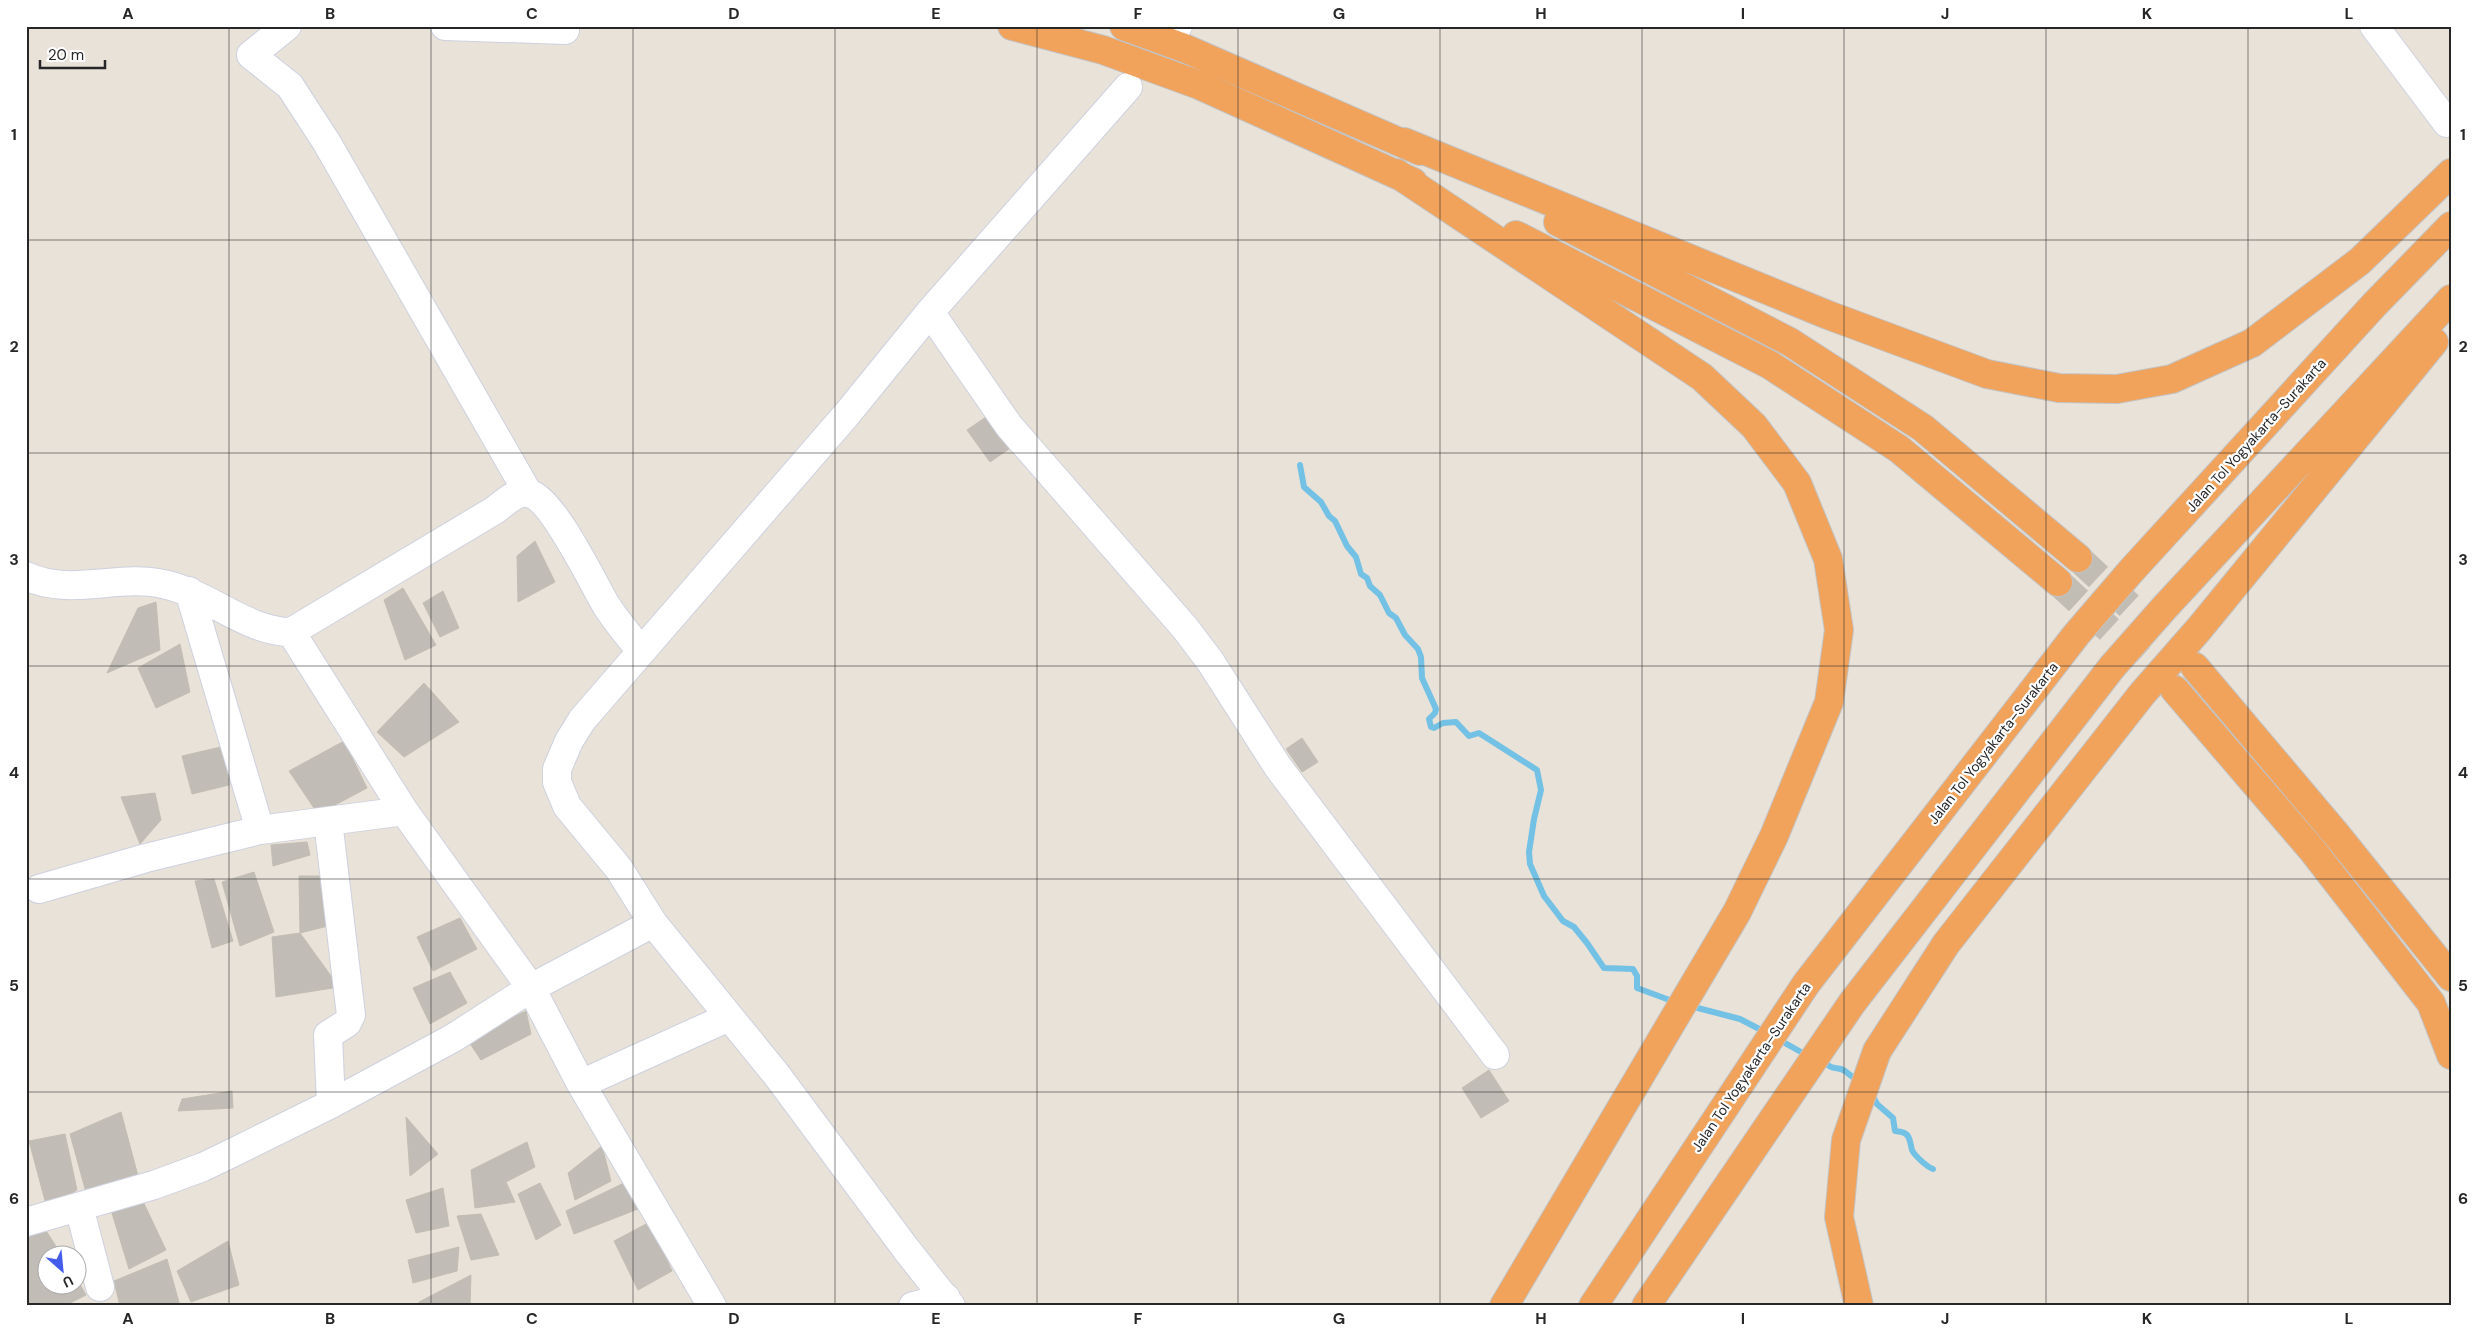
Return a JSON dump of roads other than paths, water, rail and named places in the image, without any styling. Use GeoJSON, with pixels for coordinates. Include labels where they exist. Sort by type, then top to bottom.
{"type":"FeatureCollection","features":[{"type":"Feature","properties":{"kind":"highway"},"geometry":{"type":"LineString","coordinates":[[1012,26],[1103,50],[1199,85],[1396,173],[1770,365],[1899,449],[2058,582]]}},
{"type":"Feature","properties":{"kind":"highway"},"geometry":{"type":"LineString","coordinates":[[1124,26],[1184,48],[1404,142],[1828,315],[1987,374],[2059,388],[2117,389],[2172,379],[2252,343],[2360,261],[2451,173]]}},
{"type":"Feature","properties":{"kind":"highway"},"geometry":{"type":"LineString","coordinates":[[1404,142],[1790,342],[1924,428],[2078,558]]}},
{"type":"Feature","properties":{"kind":"highway"},"geometry":{"type":"LineString","coordinates":[[1396,173],[1702,377],[1754,426],[1797,482],[1828,559],[1839,630],[1828,702],[1774,836],[1737,912],[1504,1306]]}},
{"type":"Feature","properties":{"kind":"highway","name":"Jalan Tol Yogyakarta–Surakarta"},"geometry":{"type":"LineString","coordinates":[[1592,1306],[1806,984],[2076,635],[2131,571],[2374,305],[2451,226]]}},
{"type":"Feature","properties":{"kind":"highway"},"geometry":{"type":"LineString","coordinates":[[1646,1306],[1852,1003],[2112,667],[2165,607],[2451,299]]}},
{"type":"Feature","properties":{"kind":"highway"},"geometry":{"type":"LineString","coordinates":[[1860,1306],[1839,1217],[1846,1140],[1877,1051],[1946,944],[2142,694],[2199,629],[2451,321]]}},
{"type":"Feature","properties":{"kind":"highway"},"geometry":{"type":"LineString","coordinates":[[2195,667],[2336,834],[2451,978]]}},
{"type":"Feature","properties":{"kind":"highway"},"geometry":{"type":"LineString","coordinates":[[2174,690],[2313,851],[2430,1003],[2451,1055]]}},
{"type":"Feature","properties":{"kind":"street"},"geometry":{"type":"LineString","coordinates":[[287,26],[251,55],[290,86],[327,143],[528,493]]}},
{"type":"Feature","properties":{"kind":"street"},"geometry":{"type":"LineString","coordinates":[[445,26],[565,30]]}},
{"type":"Feature","properties":{"kind":"street"},"geometry":{"type":"LineString","coordinates":[[2374,26],[2447,123]]}},
{"type":"Feature","properties":{"kind":"street"},"geometry":{"type":"LineString","coordinates":[[948,1302],[906,1249],[776,1074],[653,922],[619,869],[567,806],[557,782],[561,758],[582,720],[828,436],[930,312],[1128,87]]}},
{"type":"Feature","properties":{"kind":"street"},"geometry":{"type":"LineString","coordinates":[[930,312],[1009,426],[1185,628],[1210,661],[1278,767],[1495,1055]]}},
{"type":"Feature","properties":{"kind":"street"},"geometry":{"type":"LineString","coordinates":[[26,576],[48,583],[77,587],[128,580],[161,583],[189,591],[253,624],[292,632],[518,494],[528,493],[537,497],[553,514],[614,616],[641,651]]}},
{"type":"Feature","properties":{"kind":"street"},"geometry":{"type":"LineString","coordinates":[[189,591],[260,830]]}},
{"type":"Feature","properties":{"kind":"street"},"geometry":{"type":"LineString","coordinates":[[292,632],[404,810],[531,988],[581,1084],[712,1306]]}},
{"type":"Feature","properties":{"kind":"street"},"geometry":{"type":"LineString","coordinates":[[39,889],[146,858],[260,830],[404,810]]}},
{"type":"Feature","properties":{"kind":"street"},"geometry":{"type":"LineString","coordinates":[[328,821],[351,1015],[347,1023],[328,1035],[331,1104]]}},
{"type":"Feature","properties":{"kind":"street"},"geometry":{"type":"LineString","coordinates":[[26,1222],[154,1184],[203,1167],[331,1104],[454,1038],[531,988],[653,922]]}},
{"type":"Feature","properties":{"kind":"street"},"geometry":{"type":"LineString","coordinates":[[581,1084],[729,1017]]}},
{"type":"Feature","properties":{"kind":"street"},"geometry":{"type":"LineString","coordinates":[[79,1207],[100,1287]]}},
{"type":"Feature","properties":{"kind":"street"},"geometry":{"type":"LineString","coordinates":[[913,1306],[948,1302]]}},
{"type":"Feature","properties":{"kind":"waterway"},"geometry":{"type":"LineString","coordinates":[[1300,465],[1304,487],[1321,502],[1329,516],[1335,521],[1347,546],[1356,557],[1361,574],[1367,578],[1370,586],[1380,595],[1389,613],[1396,618],[1405,635],[1418,649],[1421,657],[1422,678],[1436,709],[1429,719],[1431,727],[1434,728],[1443,723],[1456,722],[1469,736],[1479,733],[1537,770],[1541,790],[1529,852],[1530,864],[1544,896],[1563,921],[1574,927],[1604,968],[1633,969],[1637,976],[1637,988],[1675,1002]]}},
{"type":"Feature","properties":{"kind":"waterway"},"geometry":{"type":"LineString","coordinates":[[1690,1006],[1740,1019],[1767,1033]]}},
{"type":"Feature","properties":{"kind":"waterway"},"geometry":{"type":"LineString","coordinates":[[1778,1039],[1808,1056]]}},
{"type":"Feature","properties":{"kind":"waterway"},"geometry":{"type":"LineString","coordinates":[[1823,1059],[1829,1066],[1842,1069],[1859,1081]]}},
{"type":"Feature","properties":{"kind":"waterway"},"geometry":{"type":"LineString","coordinates":[[1871,1093],[1877,1104],[1893,1118],[1895,1131],[1907,1135],[1913,1152],[1933,1169]]}},
{"type":"Feature","properties":{"kind":"tunnel"},"geometry":{"type":"LineString","coordinates":[[2078,558],[2195,667]]}},
{"type":"Feature","properties":{"kind":"tunnel"},"geometry":{"type":"LineString","coordinates":[[2058,582],[2175,690]]}}]}
